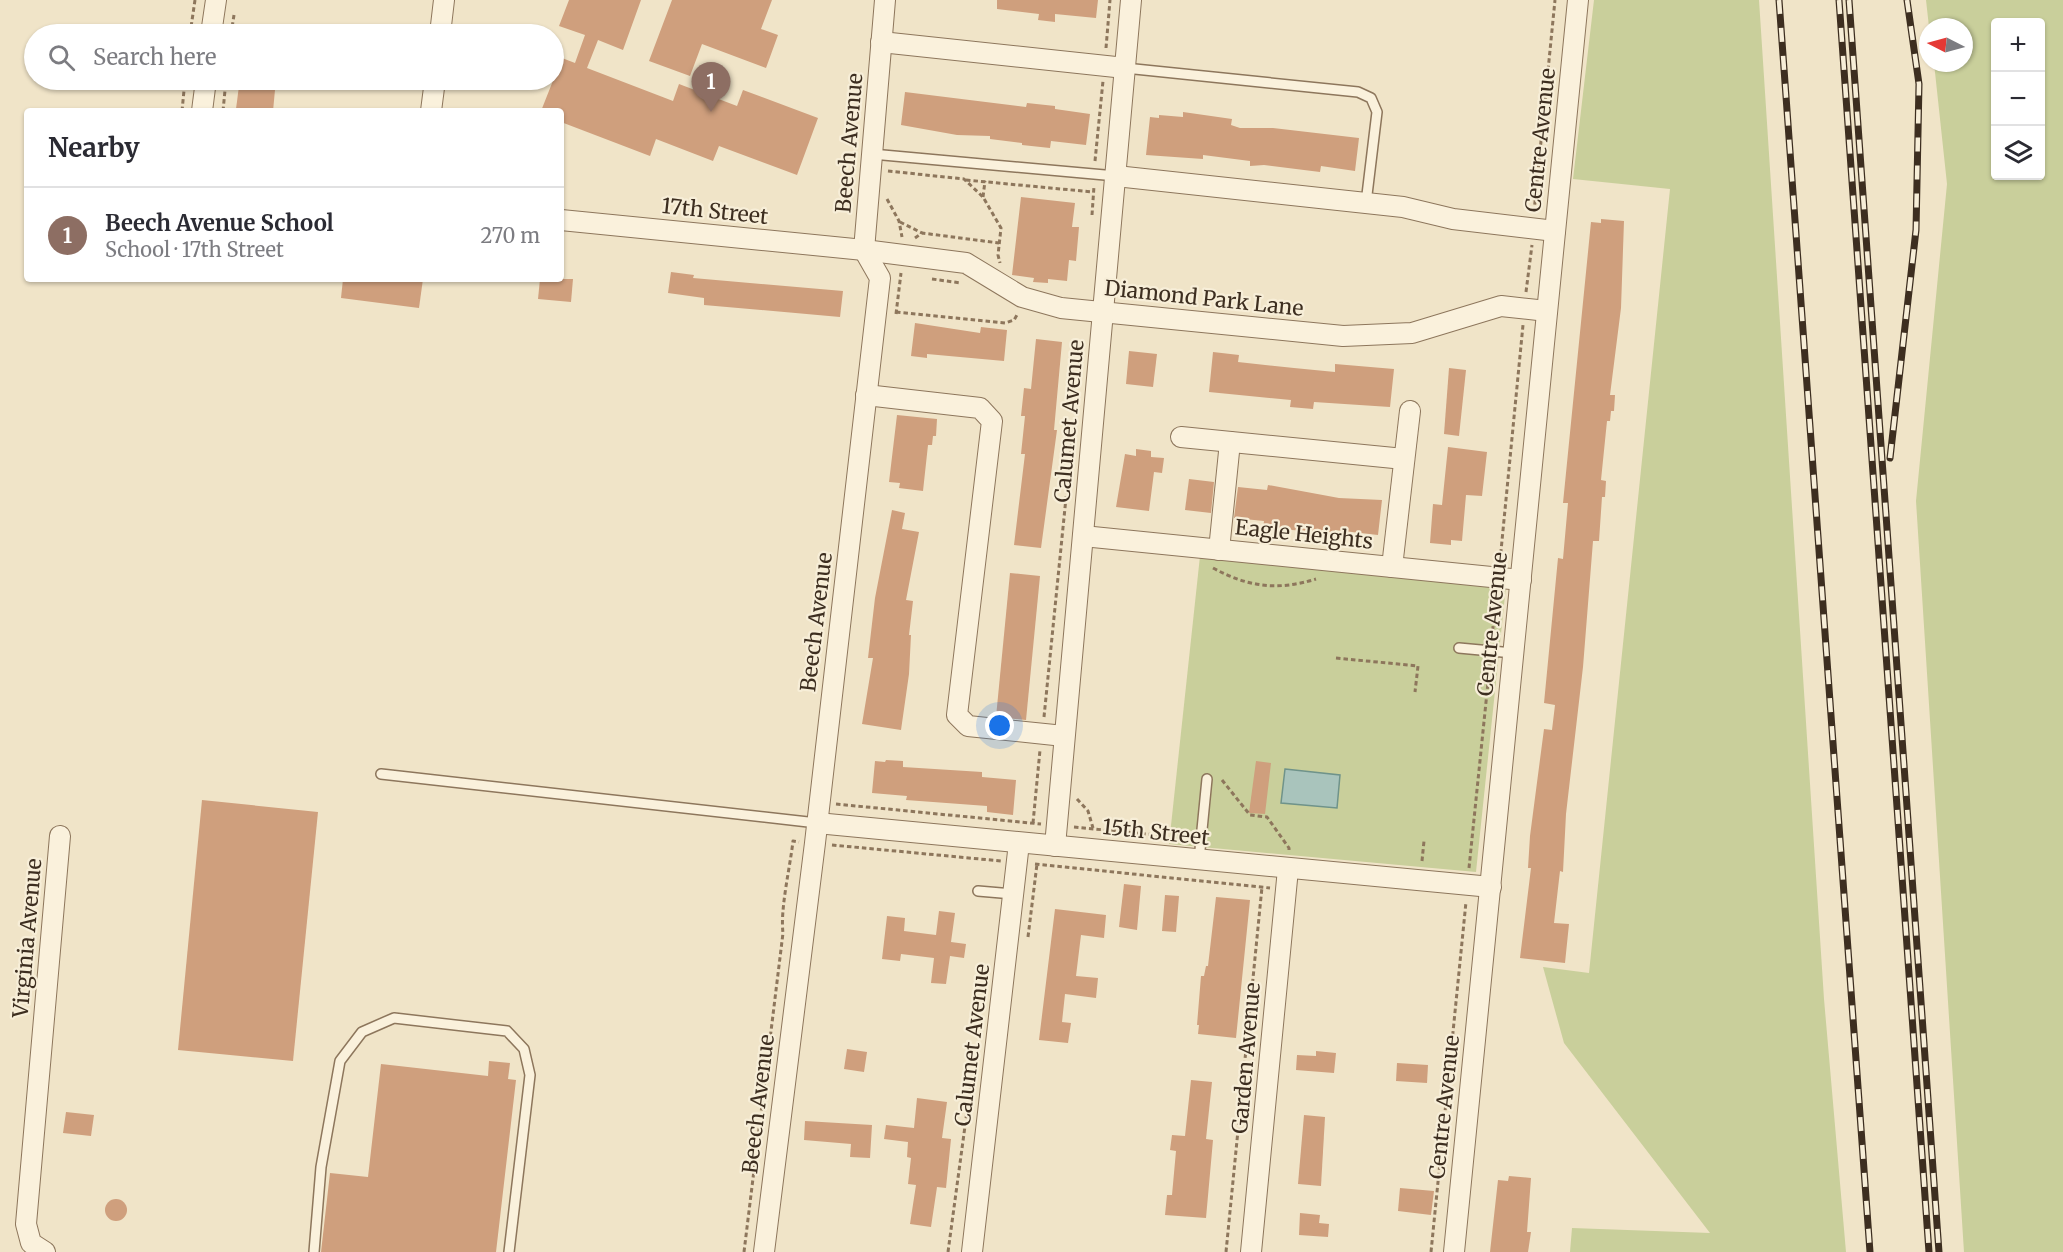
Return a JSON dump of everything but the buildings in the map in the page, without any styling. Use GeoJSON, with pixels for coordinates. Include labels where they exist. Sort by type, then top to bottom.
{"type":"FeatureCollection","features":[{"type":"Feature","properties":{"kind":"street"},"geometry":{"type":"LineString","coordinates":[[213,24],[216,0]]}},
{"type":"Feature","properties":{"kind":"street"},"geometry":{"type":"LineString","coordinates":[[441,24],[444,0]]}},
{"type":"Feature","properties":{"kind":"street","name":"Beech Avenue"},"geometry":{"type":"LineString","coordinates":[[764,1252],[817,823],[880,278],[864,250],[880,155],[881,42],[885,0]]}},
{"type":"Feature","properties":{"kind":"street","name":"Calumet Avenue"},"geometry":{"type":"LineString","coordinates":[[1055,846],[1131,0]]}},
{"type":"Feature","properties":{"kind":"street","name":"Centre Avenue"},"geometry":{"type":"LineString","coordinates":[[1454,1252],[1578,0]]}},
{"type":"Feature","properties":{"kind":"street"},"geometry":{"type":"LineString","coordinates":[[881,42],[1125,68]]}},
{"type":"Feature","properties":{"kind":"street"},"geometry":{"type":"LineString","coordinates":[[202,108],[205,90]]}},
{"type":"Feature","properties":{"kind":"street"},"geometry":{"type":"LineString","coordinates":[[431,108],[434,90]]}},
{"type":"Feature","properties":{"kind":"street"},"geometry":{"type":"LineString","coordinates":[[1116,176],[1366,203],[1494,225],[1555,231]]}},
{"type":"Feature","properties":{"kind":"street","name":"17th Street"},"geometry":{"type":"LineString","coordinates":[[564,220],[864,250]]}},
{"type":"Feature","properties":{"kind":"street","name":"Diamond Park Lane"},"geometry":{"type":"LineString","coordinates":[[864,250],[966,263],[1022,297],[1061,308],[1343,336],[1412,333],[1501,306],[1547,311]]}},
{"type":"Feature","properties":{"kind":"street"},"geometry":{"type":"LineString","coordinates":[[866,396],[980,408],[992,421],[957,715],[968,726],[1064,736]]}},
{"type":"Feature","properties":{"kind":"street"},"geometry":{"type":"LineString","coordinates":[[1392,567],[1410,411]]}},
{"type":"Feature","properties":{"kind":"street"},"geometry":{"type":"LineString","coordinates":[[1181,437],[1404,459]]}},
{"type":"Feature","properties":{"kind":"street"},"geometry":{"type":"LineString","coordinates":[[1219,550],[1230,442]]}},
{"type":"Feature","properties":{"kind":"street","name":"Eagle Heights"},"geometry":{"type":"LineString","coordinates":[[1083,536],[1521,580]]}},
{"type":"Feature","properties":{"kind":"street","name":"15th Street"},"geometry":{"type":"LineString","coordinates":[[817,823],[1491,887]]}},
{"type":"Feature","properties":{"kind":"street","name":"Virginia Avenue"},"geometry":{"type":"LineString","coordinates":[[45,1252],[31,1243],[26,1224],[60,836]]}},
{"type":"Feature","properties":{"kind":"street","name":"Calumet Avenue"},"geometry":{"type":"LineString","coordinates":[[972,1252],[1004,894],[1019,843]]}},
{"type":"Feature","properties":{"kind":"street","name":"Garden Avenue"},"geometry":{"type":"LineString","coordinates":[[1251,1252],[1288,869]]}},
{"type":"Feature","properties":{"kind":"lane"},"geometry":{"type":"LineString","coordinates":[[1125,68],[1358,92],[1371,98],[1377,112],[1366,203]]}},
{"type":"Feature","properties":{"kind":"lane"},"geometry":{"type":"LineString","coordinates":[[880,155],[1116,176]]}},
{"type":"Feature","properties":{"kind":"lane"},"geometry":{"type":"LineString","coordinates":[[1459,648],[1513,654]]}},
{"type":"Feature","properties":{"kind":"lane"},"geometry":{"type":"LineString","coordinates":[[381,774],[817,823]]}},
{"type":"Feature","properties":{"kind":"lane"},"geometry":{"type":"LineString","coordinates":[[1199,860],[1207,779]]}},
{"type":"Feature","properties":{"kind":"lane"},"geometry":{"type":"LineString","coordinates":[[978,891],[1004,894]]}},
{"type":"Feature","properties":{"kind":"lane"},"geometry":{"type":"LineString","coordinates":[[314,1252],[321,1167],[340,1061],[362,1032],[394,1018],[507,1031],[524,1049],[530,1075],[509,1252]]}},
{"type":"Feature","properties":{"kind":"path"},"geometry":{"type":"LineString","coordinates":[[191,24],[195,0]]}},
{"type":"Feature","properties":{"kind":"path"},"geometry":{"type":"LineString","coordinates":[[1091,226],[1110,0]]}},
{"type":"Feature","properties":{"kind":"path"},"geometry":{"type":"LineString","coordinates":[[1534,216],[1555,0]]}},
{"type":"Feature","properties":{"kind":"path"},"geometry":{"type":"LineString","coordinates":[[232,24],[234,12]]}},
{"type":"Feature","properties":{"kind":"path"},"geometry":{"type":"LineString","coordinates":[[182,108],[184,90]]}},
{"type":"Feature","properties":{"kind":"path"},"geometry":{"type":"LineString","coordinates":[[223,108],[225,90]]}},
{"type":"Feature","properties":{"kind":"path"},"geometry":{"type":"LineString","coordinates":[[880,155],[887,171],[886,182]]}},
{"type":"Feature","properties":{"kind":"path"},"geometry":{"type":"LineString","coordinates":[[887,171],[1093,192]]}},
{"type":"Feature","properties":{"kind":"path"},"geometry":{"type":"LineString","coordinates":[[899,221],[922,233],[999,243],[1001,228],[983,197],[964,179]]}},
{"type":"Feature","properties":{"kind":"path"},"geometry":{"type":"LineString","coordinates":[[983,197],[985,181]]}},
{"type":"Feature","properties":{"kind":"path"},"geometry":{"type":"LineString","coordinates":[[886,190],[886,198],[899,221],[904,246]]}},
{"type":"Feature","properties":{"kind":"path"},"geometry":{"type":"LineString","coordinates":[[913,239],[922,233]]}},
{"type":"Feature","properties":{"kind":"path"},"geometry":{"type":"LineString","coordinates":[[1431,1252],[1530,249]]}},
{"type":"Feature","properties":{"kind":"path"},"geometry":{"type":"LineString","coordinates":[[896,312],[1005,323],[1014,320],[1017,315]]}},
{"type":"Feature","properties":{"kind":"path"},"geometry":{"type":"LineString","coordinates":[[1033,823],[1074,418]]}},
{"type":"Feature","properties":{"kind":"path"},"geometry":{"type":"LineString","coordinates":[[1336,658],[1418,666],[1415,692]]}},
{"type":"Feature","properties":{"kind":"path"},"geometry":{"type":"LineString","coordinates":[[1222,780],[1250,815],[1267,817],[1289,848],[1288,869]]}},
{"type":"Feature","properties":{"kind":"path"},"geometry":{"type":"LineString","coordinates":[[836,804],[1057,825]]}},
{"type":"Feature","properties":{"kind":"path"},"geometry":{"type":"LineString","coordinates":[[1422,861],[1424,842]]}},
{"type":"Feature","properties":{"kind":"path"},"geometry":{"type":"LineString","coordinates":[[999,860],[1004,894]]}},
{"type":"Feature","properties":{"kind":"path"},"geometry":{"type":"LineString","coordinates":[[1226,1252],[1262,887]]}},
{"type":"Feature","properties":{"kind":"path"},"geometry":{"type":"LineString","coordinates":[[948,1252],[970,1079],[975,1060]]}},
{"type":"Feature","properties":{"kind":"green space"},"geometry":{"type":"Polygon","coordinates":[[[1594,0],[1759,0],[1824,999],[1846,1252],[1570,1252],[1572,1228],[1710,1233],[1564,1043],[1543,967],[1589,973],[1670,189],[1573,179],[1594,0]]]}},
{"type":"Feature","properties":{"kind":"green space"},"geometry":{"type":"Polygon","coordinates":[[[1926,0],[2063,0],[2063,1252],[1964,1252],[1916,501],[1947,184],[1935,72],[1973,72],[1973,18],[1928,18],[1926,0]]]}},
{"type":"Feature","properties":{"kind":"green space"},"geometry":{"type":"Polygon","coordinates":[[[1200,556],[1506,586],[1476,872],[1169,844],[1200,556]]]}},
{"type":"Feature","properties":{"kind":"water"},"geometry":{"type":"Polygon","coordinates":[[[1285,769],[1340,775],[1337,808],[1281,803],[1285,769]]]}},
{"type":"Feature","properties":{"kind":"railway"},"geometry":{"type":"LineString","coordinates":[[1779,0],[1870,1252]]}},
{"type":"Feature","properties":{"kind":"railway"},"geometry":{"type":"LineString","coordinates":[[1839,0],[1929,1252]]}},
{"type":"Feature","properties":{"kind":"railway"},"geometry":{"type":"LineString","coordinates":[[1849,0],[1939,1252]]}},
{"type":"Feature","properties":{"kind":"railway"},"geometry":{"type":"LineString","coordinates":[[1890,458],[1916,230],[1919,84],[1907,0]]}},
{"type":"Feature","properties":{"kind":"place","name":"Beech Avenue School"},"geometry":{"type":"Point","coordinates":[711,112]}}]}
